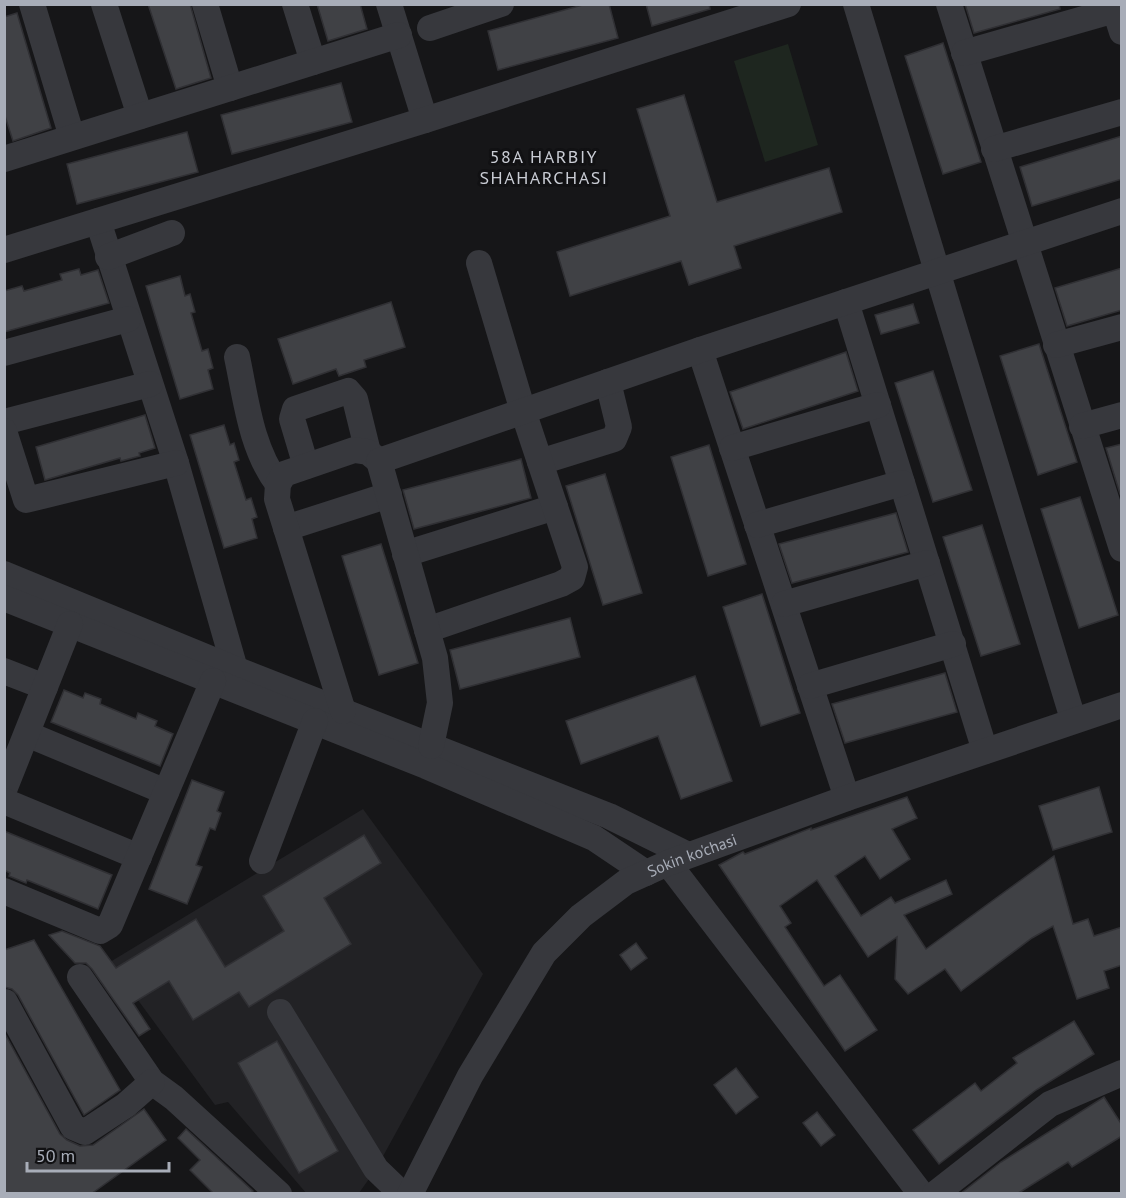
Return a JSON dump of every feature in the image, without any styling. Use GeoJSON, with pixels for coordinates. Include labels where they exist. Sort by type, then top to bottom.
{"type":"FeatureCollection","features":[{"type":"Feature","properties":{"kind":"street"},"geometry":{"type":"LineString","coordinates":[[32,4],[72,137]]}},
{"type":"Feature","properties":{"kind":"street"},"geometry":{"type":"LineString","coordinates":[[104,4],[140,116]]}},
{"type":"Feature","properties":{"kind":"street"},"geometry":{"type":"LineString","coordinates":[[206,4],[230,88]]}},
{"type":"Feature","properties":{"kind":"street"},"geometry":{"type":"LineString","coordinates":[[295,4],[313,62]]}},
{"type":"Feature","properties":{"kind":"street"},"geometry":{"type":"LineString","coordinates":[[390,4],[425,120]]}},
{"type":"Feature","properties":{"kind":"street"},"geometry":{"type":"LineString","coordinates":[[6,244],[98,221],[788,4]]}},
{"type":"Feature","properties":{"kind":"street"},"geometry":{"type":"LineString","coordinates":[[856,4],[1073,719]]}},
{"type":"Feature","properties":{"kind":"street"},"geometry":{"type":"LineString","coordinates":[[949,4],[1082,426],[1114,503],[1122,549]]}},
{"type":"Feature","properties":{"kind":"street"},"geometry":{"type":"LineString","coordinates":[[430,28],[495,5]]}},
{"type":"Feature","properties":{"kind":"street"},"geometry":{"type":"LineString","coordinates":[[964,53],[1117,16]]}},
{"type":"Feature","properties":{"kind":"street"},"geometry":{"type":"LineString","coordinates":[[4,159],[399,34]]}},
{"type":"Feature","properties":{"kind":"street"},"geometry":{"type":"LineString","coordinates":[[994,149],[1122,112]]}},
{"type":"Feature","properties":{"kind":"street"},"geometry":{"type":"LineString","coordinates":[[343,711],[277,499],[278,484],[284,474],[354,450],[374,457],[523,411],[700,350],[1122,211]]}},
{"type":"Feature","properties":{"kind":"street"},"geometry":{"type":"LineString","coordinates":[[4,891],[100,931],[110,925],[166,792],[224,675],[176,463],[98,221]]}},
{"type":"Feature","properties":{"kind":"street"},"geometry":{"type":"LineString","coordinates":[[108,257],[172,233]]}},
{"type":"Feature","properties":{"kind":"street"},"geometry":{"type":"LineString","coordinates":[[427,630],[561,584],[572,578],[575,567],[523,411],[479,263]]}},
{"type":"Feature","properties":{"kind":"street"},"geometry":{"type":"LineString","coordinates":[[846,302],[985,751]]}},
{"type":"Feature","properties":{"kind":"street"},"geometry":{"type":"LineString","coordinates":[[4,353],[128,319]]}},
{"type":"Feature","properties":{"kind":"street"},"geometry":{"type":"LineString","coordinates":[[1056,345],[1122,327]]}},
{"type":"Feature","properties":{"kind":"street"},"geometry":{"type":"LineString","coordinates":[[700,350],[847,798]]}},
{"type":"Feature","properties":{"kind":"street"},"geometry":{"type":"LineString","coordinates":[[237,357],[252,425],[265,467],[278,484]]}},
{"type":"Feature","properties":{"kind":"street"},"geometry":{"type":"LineString","coordinates":[[540,462],[614,439],[619,427],[608,382]]}},
{"type":"Feature","properties":{"kind":"street"},"geometry":{"type":"LineString","coordinates":[[4,422],[150,384]]}},
{"type":"Feature","properties":{"kind":"street"},"geometry":{"type":"LineString","coordinates":[[306,466],[292,419],[295,409],[348,392],[355,399],[389,495],[435,658],[440,703],[431,746]]}},
{"type":"Feature","properties":{"kind":"street"},"geometry":{"type":"LineString","coordinates":[[732,448],[878,405]]}},
{"type":"Feature","properties":{"kind":"street"},"geometry":{"type":"LineString","coordinates":[[1082,426],[1122,415]]}},
{"type":"Feature","properties":{"kind":"street"},"geometry":{"type":"LineString","coordinates":[[4,431],[12,484],[26,500],[176,463]]}},
{"type":"Feature","properties":{"kind":"street"},"geometry":{"type":"LineString","coordinates":[[757,525],[902,483]]}},
{"type":"Feature","properties":{"kind":"street"},"geometry":{"type":"LineString","coordinates":[[286,528],[389,495]]}},
{"type":"Feature","properties":{"kind":"street"},"geometry":{"type":"LineString","coordinates":[[405,554],[555,507]]}},
{"type":"Feature","properties":{"kind":"street"},"geometry":{"type":"LineString","coordinates":[[784,604],[927,563]]}},
{"type":"Feature","properties":{"kind":"street"},"geometry":{"type":"LineString","coordinates":[[4,574],[224,675],[315,721],[594,838],[667,864]]}},
{"type":"Feature","properties":{"kind":"street"},"geometry":{"type":"LineString","coordinates":[[4,598],[70,624],[224,675],[343,711],[609,816],[667,864],[921,1194]]}},
{"type":"Feature","properties":{"kind":"street"},"geometry":{"type":"LineString","coordinates":[[4,790],[70,624]]}},
{"type":"Feature","properties":{"kind":"street"},"geometry":{"type":"LineString","coordinates":[[810,686],[953,644]]}},
{"type":"Feature","properties":{"kind":"street"},"geometry":{"type":"LineString","coordinates":[[4,671],[45,687]]}},
{"type":"Feature","properties":{"kind":"street","name":"Sokin ko'chasi"},"geometry":{"type":"LineString","coordinates":[[410,1194],[470,1076],[544,953],[581,916],[626,882],[667,864],[847,798],[1073,719],[1122,705]]}},
{"type":"Feature","properties":{"kind":"street"},"geometry":{"type":"LineString","coordinates":[[262,861],[315,721]]}},
{"type":"Feature","properties":{"kind":"street"},"geometry":{"type":"LineString","coordinates":[[27,734],[166,792]]}},
{"type":"Feature","properties":{"kind":"street"},"geometry":{"type":"LineString","coordinates":[[4,801],[139,857]]}},
{"type":"Feature","properties":{"kind":"street"},"geometry":{"type":"LineString","coordinates":[[80,977],[152,1082],[174,1098],[279,1194]]}},
{"type":"Feature","properties":{"kind":"street"},"geometry":{"type":"LineString","coordinates":[[5,1002],[73,1127],[85,1132],[126,1105],[152,1082]]}},
{"type":"Feature","properties":{"kind":"street"},"geometry":{"type":"LineString","coordinates":[[280,1012],[376,1169],[402,1194]]}},
{"type":"Feature","properties":{"kind":"street"},"geometry":{"type":"LineString","coordinates":[[935,1194],[1050,1104],[1122,1073]]}},
{"type":"Feature","properties":{"kind":"shaded area"},"geometry":{"type":"Polygon","coordinates":[[[788,44],[818,145],[765,162],[734,61],[788,44]]]}},
{"type":"Feature","properties":{"kind":"shaded area"},"geometry":{"type":"Polygon","coordinates":[[[363,809],[483,974],[376,1169],[359,1193],[307,1194],[228,1102],[215,1105],[110,962],[363,809]]]}},
{"type":"Feature","properties":{"kind":"building"},"geometry":{"type":"Polygon","coordinates":[[[148,4],[190,4],[211,78],[176,89],[148,4]]]}},
{"type":"Feature","properties":{"kind":"building"},"geometry":{"type":"Polygon","coordinates":[[[317,4],[360,4],[367,29],[328,41],[317,4]]]}},
{"type":"Feature","properties":{"kind":"building"},"geometry":{"type":"Polygon","coordinates":[[[586,4],[609,4],[618,38],[498,70],[488,31],[586,4]]]}},
{"type":"Feature","properties":{"kind":"building"},"geometry":{"type":"Polygon","coordinates":[[[646,4],[709,4],[710,9],[652,26],[646,4]]]}},
{"type":"Feature","properties":{"kind":"building"},"geometry":{"type":"Polygon","coordinates":[[[965,4],[1059,4],[1060,9],[974,33],[965,4]]]}},
{"type":"Feature","properties":{"kind":"building"},"geometry":{"type":"Polygon","coordinates":[[[17,13],[51,128],[13,141],[4,113],[4,17],[17,13]]]}},
{"type":"Feature","properties":{"kind":"building"},"geometry":{"type":"Polygon","coordinates":[[[943,43],[981,162],[943,174],[905,56],[943,43]]]}},
{"type":"Feature","properties":{"kind":"building"},"geometry":{"type":"Polygon","coordinates":[[[341,83],[352,122],[232,154],[221,115],[341,83]]]}},
{"type":"Feature","properties":{"kind":"building"},"geometry":{"type":"Polygon","coordinates":[[[684,95],[717,202],[829,168],[842,212],[734,246],[741,268],[689,285],[681,261],[570,296],[557,252],[670,216],[637,109],[684,95]]]}},
{"type":"Feature","properties":{"kind":"building"},"geometry":{"type":"Polygon","coordinates":[[[187,132],[198,172],[77,204],[67,164],[187,132]]]}},
{"type":"Feature","properties":{"kind":"building"},"geometry":{"type":"Polygon","coordinates":[[[1122,136],[1122,179],[1032,206],[1020,167],[1122,136]]]}},
{"type":"Feature","properties":{"kind":"building"},"geometry":{"type":"Polygon","coordinates":[[[1122,268],[1122,310],[1067,326],[1055,288],[1122,268]]]}},
{"type":"Feature","properties":{"kind":"building"},"geometry":{"type":"Polygon","coordinates":[[[79,269],[81,275],[98,270],[109,303],[4,332],[4,291],[22,286],[24,291],[62,280],[60,274],[79,269]]]}},
{"type":"Feature","properties":{"kind":"building"},"geometry":{"type":"Polygon","coordinates":[[[180,276],[185,296],[190,294],[195,312],[191,313],[202,351],[208,349],[213,368],[208,370],[213,389],[180,399],[146,286],[180,276]]]}},
{"type":"Feature","properties":{"kind":"building"},"geometry":{"type":"Polygon","coordinates":[[[391,302],[405,347],[364,360],[366,367],[339,376],[336,369],[293,384],[278,339],[391,302]]]}},
{"type":"Feature","properties":{"kind":"building"},"geometry":{"type":"Polygon","coordinates":[[[913,304],[919,323],[881,334],[875,315],[913,304]]]}},
{"type":"Feature","properties":{"kind":"building"},"geometry":{"type":"Polygon","coordinates":[[[1039,344],[1077,462],[1038,475],[1000,356],[1039,344]]]}},
{"type":"Feature","properties":{"kind":"building"},"geometry":{"type":"Polygon","coordinates":[[[846,352],[858,391],[743,429],[730,392],[846,352]]]}},
{"type":"Feature","properties":{"kind":"building"},"geometry":{"type":"Polygon","coordinates":[[[933,371],[972,490],[933,502],[895,383],[933,371]]]}},
{"type":"Feature","properties":{"kind":"building"},"geometry":{"type":"Polygon","coordinates":[[[145,415],[155,448],[139,453],[140,456],[121,461],[120,458],[45,480],[36,447],[145,415]]]}},
{"type":"Feature","properties":{"kind":"building"},"geometry":{"type":"Polygon","coordinates":[[[224,425],[230,445],[234,443],[239,460],[234,462],[246,500],[251,498],[257,517],[252,519],[257,538],[224,548],[190,435],[224,425]]]}},
{"type":"Feature","properties":{"kind":"building"},"geometry":{"type":"Polygon","coordinates":[[[1122,444],[1122,494],[1120,494],[1106,448],[1122,444]]]}},
{"type":"Feature","properties":{"kind":"building"},"geometry":{"type":"Polygon","coordinates":[[[709,445],[746,564],[708,576],[671,457],[709,445]]]}},
{"type":"Feature","properties":{"kind":"building"},"geometry":{"type":"Polygon","coordinates":[[[521,459],[531,498],[414,529],[403,490],[521,459]]]}},
{"type":"Feature","properties":{"kind":"building"},"geometry":{"type":"Polygon","coordinates":[[[605,474],[642,593],[603,605],[566,486],[605,474]]]}},
{"type":"Feature","properties":{"kind":"building"},"geometry":{"type":"Polygon","coordinates":[[[1080,497],[1118,615],[1079,628],[1041,509],[1080,497]]]}},
{"type":"Feature","properties":{"kind":"building"},"geometry":{"type":"Polygon","coordinates":[[[896,513],[908,552],[792,583],[779,544],[896,513]]]}},
{"type":"Feature","properties":{"kind":"building"},"geometry":{"type":"Polygon","coordinates":[[[982,525],[1020,644],[981,656],[943,537],[982,525]]]}},
{"type":"Feature","properties":{"kind":"building"},"geometry":{"type":"Polygon","coordinates":[[[381,544],[418,663],[379,675],[342,556],[381,544]]]}},
{"type":"Feature","properties":{"kind":"building"},"geometry":{"type":"Polygon","coordinates":[[[762,594],[800,713],[761,726],[723,607],[762,594]]]}},
{"type":"Feature","properties":{"kind":"building"},"geometry":{"type":"Polygon","coordinates":[[[570,618],[580,657],[460,689],[450,650],[570,618]]]}},
{"type":"Feature","properties":{"kind":"building"},"geometry":{"type":"Polygon","coordinates":[[[945,673],[957,712],[845,743],[832,704],[945,673]]]}},
{"type":"Feature","properties":{"kind":"building"},"geometry":{"type":"Polygon","coordinates":[[[695,676],[732,781],[681,799],[658,736],[581,764],[566,721],[695,676]]]}},
{"type":"Feature","properties":{"kind":"building"},"geometry":{"type":"Polygon","coordinates":[[[64,690],[83,698],[85,693],[101,699],[100,704],[136,719],[138,713],[157,721],[155,726],[173,734],[160,766],[51,722],[64,690]]]}},
{"type":"Feature","properties":{"kind":"building"},"geometry":{"type":"Polygon","coordinates":[[[192,780],[224,792],[217,811],[221,813],[215,830],[210,828],[196,865],[202,867],[187,904],[149,889],[192,780]]]}},
{"type":"Feature","properties":{"kind":"building"},"geometry":{"type":"Polygon","coordinates":[[[1099,787],[1112,832],[1053,850],[1039,806],[1099,787]]]}},
{"type":"Feature","properties":{"kind":"building"},"geometry":{"type":"Polygon","coordinates":[[[907,797],[917,818],[892,829],[910,859],[880,879],[865,856],[835,876],[861,916],[891,897],[895,903],[946,880],[952,894],[904,915],[926,949],[1054,856],[1073,924],[1088,919],[1094,936],[1122,927],[1122,965],[1104,971],[1109,988],[1077,999],[1053,926],[1032,938],[961,991],[945,969],[908,994],[895,979],[897,937],[868,957],[817,880],[780,906],[791,923],[785,927],[824,986],[840,975],[877,1030],[845,1051],[719,865],[743,852],[745,854],[811,828],[811,830],[907,797]]]}},
{"type":"Feature","properties":{"kind":"building"},"geometry":{"type":"Polygon","coordinates":[[[4,831],[112,875],[98,909],[27,880],[26,883],[9,876],[10,873],[4,870],[4,831]]]}},
{"type":"Feature","properties":{"kind":"building"},"geometry":{"type":"Polygon","coordinates":[[[364,835],[381,863],[324,898],[351,944],[249,1007],[239,992],[193,1020],[169,981],[133,1003],[150,1029],[139,1036],[92,969],[86,963],[75,963],[49,935],[62,931],[100,946],[116,968],[196,919],[225,967],[284,931],[263,896],[364,835]]]}},
{"type":"Feature","properties":{"kind":"building"},"geometry":{"type":"Polygon","coordinates":[[[34,940],[120,1090],[84,1115],[18,995],[12,989],[4,987],[4,950],[34,940]]]}},
{"type":"Feature","properties":{"kind":"building"},"geometry":{"type":"Polygon","coordinates":[[[636,943],[647,958],[631,970],[620,955],[636,943]]]}},
{"type":"Feature","properties":{"kind":"building"},"geometry":{"type":"Polygon","coordinates":[[[1074,1021],[1094,1054],[1036,1090],[939,1164],[913,1130],[975,1083],[981,1091],[1017,1063],[1013,1058],[1074,1021]]]}},
{"type":"Feature","properties":{"kind":"building"},"geometry":{"type":"Polygon","coordinates":[[[4,1032],[60,1134],[67,1140],[80,1146],[93,1145],[144,1109],[166,1140],[91,1194],[4,1194],[4,1032]]]}},
{"type":"Feature","properties":{"kind":"building"},"geometry":{"type":"Polygon","coordinates":[[[277,1041],[338,1151],[299,1173],[238,1063],[277,1041]]]}},
{"type":"Feature","properties":{"kind":"building"},"geometry":{"type":"Polygon","coordinates":[[[736,1068],[758,1097],[736,1114],[714,1085],[736,1068]]]}},
{"type":"Feature","properties":{"kind":"building"},"geometry":{"type":"Polygon","coordinates":[[[1104,1097],[1122,1125],[1122,1136],[1072,1167],[1068,1162],[1017,1194],[960,1194],[1001,1162],[1104,1097]]]}},
{"type":"Feature","properties":{"kind":"building"},"geometry":{"type":"Polygon","coordinates":[[[817,1112],[835,1135],[821,1146],[803,1123],[817,1112]]]}},
{"type":"Feature","properties":{"kind":"building"},"geometry":{"type":"Polygon","coordinates":[[[186,1129],[253,1191],[250,1194],[214,1194],[190,1170],[200,1160],[178,1138],[186,1129]]]}},
{"type":"Feature","properties":{"kind":"district","name":"58A HARBIY SHAHARCHASI"},"geometry":{"type":"Point","coordinates":[544,166]}}]}
